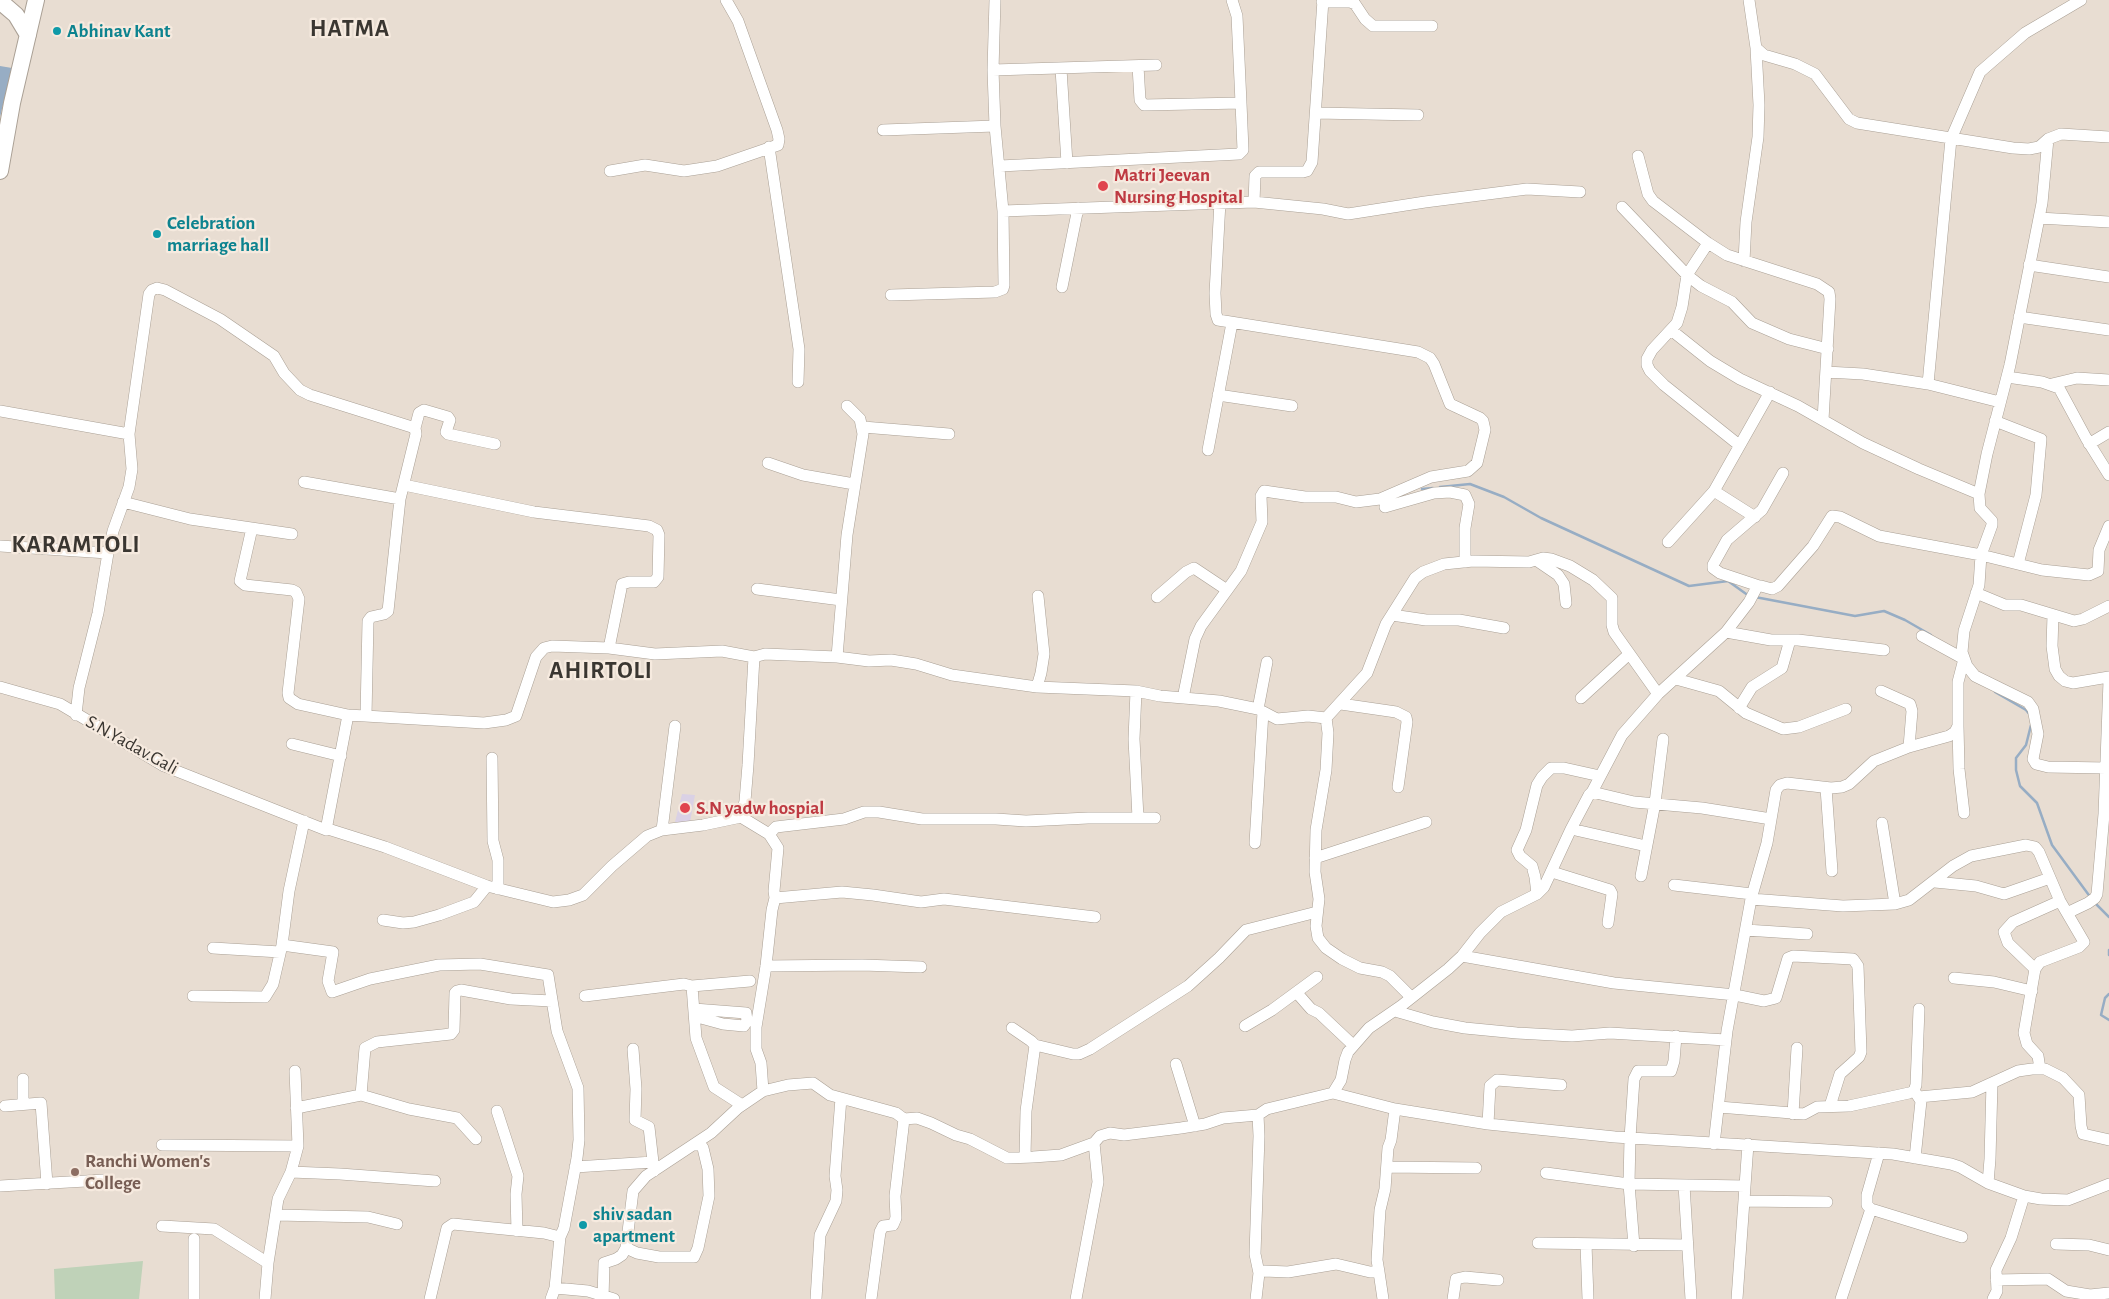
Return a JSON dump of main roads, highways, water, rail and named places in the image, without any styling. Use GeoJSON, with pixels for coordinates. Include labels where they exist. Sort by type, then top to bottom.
{"type":"FeatureCollection","features":[{"type":"Feature","properties":{"kind":"main road"},"geometry":{"type":"LineString","coordinates":[[1,3],[19,0]]}},
{"type":"Feature","properties":{"kind":"main road"},"geometry":{"type":"LineString","coordinates":[[0,170],[12,103],[36,0]]}},
{"type":"Feature","properties":{"kind":"main road"},"geometry":{"type":"LineString","coordinates":[[1,3],[16,15],[28,35]]}},
{"type":"Feature","properties":{"kind":"water"},"geometry":{"type":"Polygon","coordinates":[[[0,66],[12,68],[0,117],[0,66]]]}},
{"type":"Feature","properties":{"kind":"waterway"},"geometry":{"type":"LineString","coordinates":[[1440,487],[1470,484],[1504,497],[1541,518],[1689,586],[1728,581],[1749,596]]}},
{"type":"Feature","properties":{"kind":"waterway"},"geometry":{"type":"LineString","coordinates":[[1422,489],[1433,488]]}},
{"type":"Feature","properties":{"kind":"waterway"},"geometry":{"type":"LineString","coordinates":[[1755,597],[1855,616],[1884,611],[1905,620],[1931,635]]}},
{"type":"Feature","properties":{"kind":"waterway"},"geometry":{"type":"LineString","coordinates":[[1995,692],[2026,710],[2030,715]]}},
{"type":"Feature","properties":{"kind":"waterway"},"geometry":{"type":"LineString","coordinates":[[2031,725],[2026,745],[2016,758],[2016,770],[2020,786],[2037,803],[2052,845],[2091,898]]}},
{"type":"Feature","properties":{"kind":"waterway"},"geometry":{"type":"LineString","coordinates":[[2094,902],[2109,917]]}},
{"type":"Feature","properties":{"kind":"waterway"},"geometry":{"type":"LineString","coordinates":[[2109,950],[2109,955]]}},
{"type":"Feature","properties":{"kind":"waterway"},"geometry":{"type":"LineString","coordinates":[[2109,994],[2105,998],[2101,1015],[2109,1020]]}},
{"type":"Feature","properties":{"kind":"place","name":"Abhinav Kant"},"geometry":{"type":"Point","coordinates":[57,31]}},
{"type":"Feature","properties":{"kind":"place","name":"Matri Jeevan Nursing Hospital"},"geometry":{"type":"Point","coordinates":[1103,186]}},
{"type":"Feature","properties":{"kind":"place","name":"Celebration marriage hall"},"geometry":{"type":"Point","coordinates":[157,234]}},
{"type":"Feature","properties":{"kind":"place","name":"S.N yadw hospial"},"geometry":{"type":"Point","coordinates":[685,808]}},
{"type":"Feature","properties":{"kind":"place","name":"Ranchi Women's College"},"geometry":{"type":"Point","coordinates":[75,1172]}},
{"type":"Feature","properties":{"kind":"place","name":"shiv sadan apartment"},"geometry":{"type":"Point","coordinates":[583,1225]}},
{"type":"Feature","properties":{"kind":"district","name":"HATMA"},"geometry":{"type":"Point","coordinates":[350,29]}},
{"type":"Feature","properties":{"kind":"district","name":"KARAMTOLI"},"geometry":{"type":"Point","coordinates":[76,545]}},
{"type":"Feature","properties":{"kind":"district","name":"AHIRTOLI"},"geometry":{"type":"Point","coordinates":[601,671]}}]}
